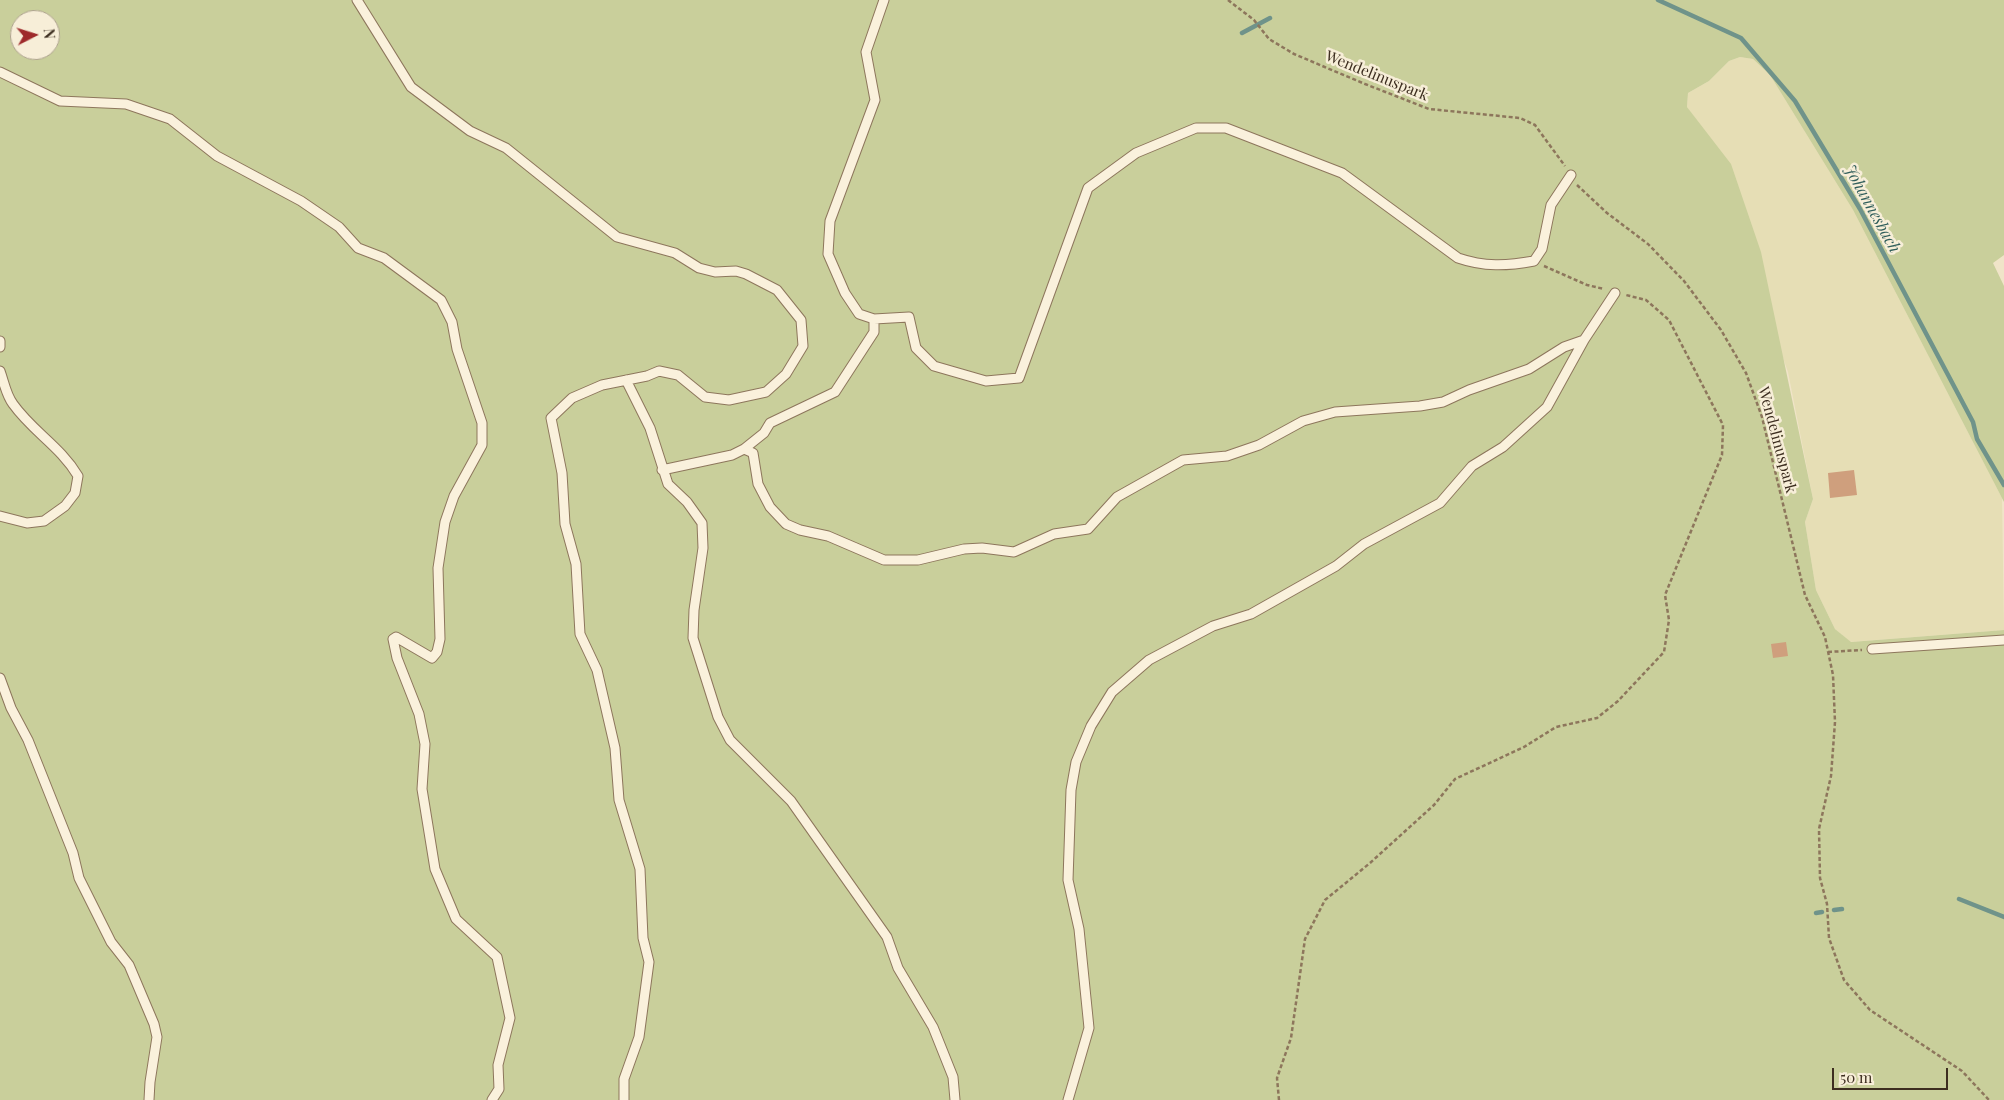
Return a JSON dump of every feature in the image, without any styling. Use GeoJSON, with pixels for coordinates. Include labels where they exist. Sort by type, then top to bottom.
{"type":"FeatureCollection","features":[{"type":"Feature","properties":{"kind":"lane"},"geometry":{"type":"LineString","coordinates":[[357,0],[411,87],[470,131],[506,148],[617,237],[676,252],[700,268],[715,272],[736,271],[746,274],[777,290],[801,320],[803,346],[786,374],[766,392],[729,400],[705,397],[678,375],[660,371],[647,376],[602,385],[572,398],[551,418],[562,473],[565,524],[576,564],[580,634],[597,670],[615,748],[619,800],[640,869],[643,938],[649,962],[639,1037],[624,1079],[624,1100]]}},
{"type":"Feature","properties":{"kind":"lane"},"geometry":{"type":"LineString","coordinates":[[884,0],[866,52],[875,100],[830,220],[828,254],[845,292],[859,314],[874,320],[909,317],[916,348],[934,366],[986,381],[1019,378],[1088,188],[1136,153],[1196,128],[1226,128],[1342,173],[1458,258],[1477,264],[1502,265],[1534,261],[1542,249],[1551,205],[1570,175]]}},
{"type":"Feature","properties":{"kind":"lane"},"geometry":{"type":"LineString","coordinates":[[0,72],[60,101],[126,104],[170,119],[217,156],[301,200],[339,227],[358,248],[384,258],[440,300],[452,322],[456,349],[482,423],[482,445],[454,496],[445,522],[438,568],[440,639],[437,652],[432,658],[396,637],[392,639],[397,658],[419,714],[423,736],[422,789],[435,869],[456,919],[497,957],[510,1018],[498,1065],[499,1089],[492,1100]]}},
{"type":"Feature","properties":{"kind":"lane"},"geometry":{"type":"LineString","coordinates":[[1068,1100],[1089,1028],[1079,930],[1068,880],[1071,790],[1076,762],[1091,726],[1112,692],[1149,660],[1213,626],[1251,614],[1336,566],[1364,544],[1440,503],[1472,466],[1503,447],[1547,407],[1584,340],[1616,293]]}},
{"type":"Feature","properties":{"kind":"lane"},"geometry":{"type":"LineString","coordinates":[[662,470],[732,455],[744,449],[764,433],[770,423],[835,392],[874,332],[874,320]]}},
{"type":"Feature","properties":{"kind":"lane"},"geometry":{"type":"LineString","coordinates":[[744,449],[753,453],[758,484],[770,508],[786,524],[800,530],[828,536],[884,560],[918,560],[964,549],[982,548],[1014,552],[1054,534],[1088,529],[1117,497],[1183,460],[1227,456],[1260,445],[1304,420],[1335,412],[1420,406],[1443,402],[1469,390],[1529,369],[1564,347],[1584,340]]}},
{"type":"Feature","properties":{"kind":"lane"},"geometry":{"type":"LineString","coordinates":[[0,341],[0,347]]}},
{"type":"Feature","properties":{"kind":"lane"},"geometry":{"type":"LineString","coordinates":[[0,371],[11,402],[28,422],[67,458],[78,476],[75,493],[65,506],[44,521],[27,523],[0,516]]}},
{"type":"Feature","properties":{"kind":"lane"},"geometry":{"type":"LineString","coordinates":[[626,380],[650,428],[668,484],[687,502],[702,523],[703,548],[694,610],[693,638],[718,717],[730,740],[791,800],[887,938],[898,968],[933,1027],[953,1077],[955,1100]]}},
{"type":"Feature","properties":{"kind":"lane"},"geometry":{"type":"LineString","coordinates":[[1872,649],[2004,640]]}},
{"type":"Feature","properties":{"kind":"lane"},"geometry":{"type":"LineString","coordinates":[[0,678],[10,708],[28,740],[73,852],[79,878],[111,942],[129,965],[154,1024],[157,1038],[149,1100]]}},
{"type":"Feature","properties":{"kind":"path","name":"Wendelinuspark"},"geometry":{"type":"LineString","coordinates":[[1228,0],[1254,20],[1269,39],[1294,54],[1429,109],[1520,118],[1535,125],[1579,188],[1648,244],[1684,281],[1721,330],[1746,373],[1762,417],[1805,596],[1825,637],[1833,675],[1835,722],[1831,776],[1819,829],[1820,878],[1827,904],[1829,938],[1844,980],[1870,1010],[1962,1071],[1989,1100]]}},
{"type":"Feature","properties":{"kind":"path"},"geometry":{"type":"LineString","coordinates":[[1279,1100],[1277,1078],[1291,1038],[1304,939],[1325,900],[1370,863],[1434,805],[1455,779],[1524,747],[1556,727],[1597,718],[1618,701],[1664,652],[1669,620],[1665,595],[1722,455],[1723,425],[1669,320],[1646,300],[1587,285],[1534,261]]}},
{"type":"Feature","properties":{"kind":"path"},"geometry":{"type":"LineString","coordinates":[[1828,652],[1858,650]]}},
{"type":"Feature","properties":{"kind":"shaded area"},"geometry":{"type":"Polygon","coordinates":[[[1740,57],[1753,59],[1770,75],[1853,210],[2002,498],[2004,630],[1850,642],[1835,629],[1816,590],[1805,522],[1813,499],[1788,372],[1702,129],[1687,107],[1688,93],[1709,81],[1729,61],[1740,57]]]}},
{"type":"Feature","properties":{"kind":"green space"},"geometry":{"type":"Polygon","coordinates":[[[0,0],[2004,0],[2004,255],[1993,263],[2004,286],[2004,502],[1853,210],[1770,75],[1753,59],[1740,57],[1729,61],[1709,81],[1688,93],[1687,107],[1731,164],[1761,252],[1813,499],[1805,522],[1816,590],[1835,629],[1851,642],[2004,630],[2004,1100],[0,1100],[0,0]]]}},
{"type":"Feature","properties":{"kind":"building"},"geometry":{"type":"Polygon","coordinates":[[[1854,470],[1857,495],[1830,498],[1828,473],[1854,470]]]}},
{"type":"Feature","properties":{"kind":"building"},"geometry":{"type":"Polygon","coordinates":[[[1786,642],[1788,656],[1773,658],[1771,644],[1786,642]]]}},
{"type":"Feature","properties":{"kind":"waterway","name":"Johannesbach"},"geometry":{"type":"LineString","coordinates":[[1658,0],[1741,38],[1795,101],[1860,209],[1973,422],[1977,439],[2004,485]]}},
{"type":"Feature","properties":{"kind":"waterway"},"geometry":{"type":"LineString","coordinates":[[1242,33],[1270,18]]}},
{"type":"Feature","properties":{"kind":"waterway"},"geometry":{"type":"LineString","coordinates":[[1959,899],[2004,917]]}},
{"type":"Feature","properties":{"kind":"waterway"},"geometry":{"type":"LineString","coordinates":[[1834,910],[1842,909]]}},
{"type":"Feature","properties":{"kind":"waterway"},"geometry":{"type":"LineString","coordinates":[[1816,913],[1822,912]]}}]}
